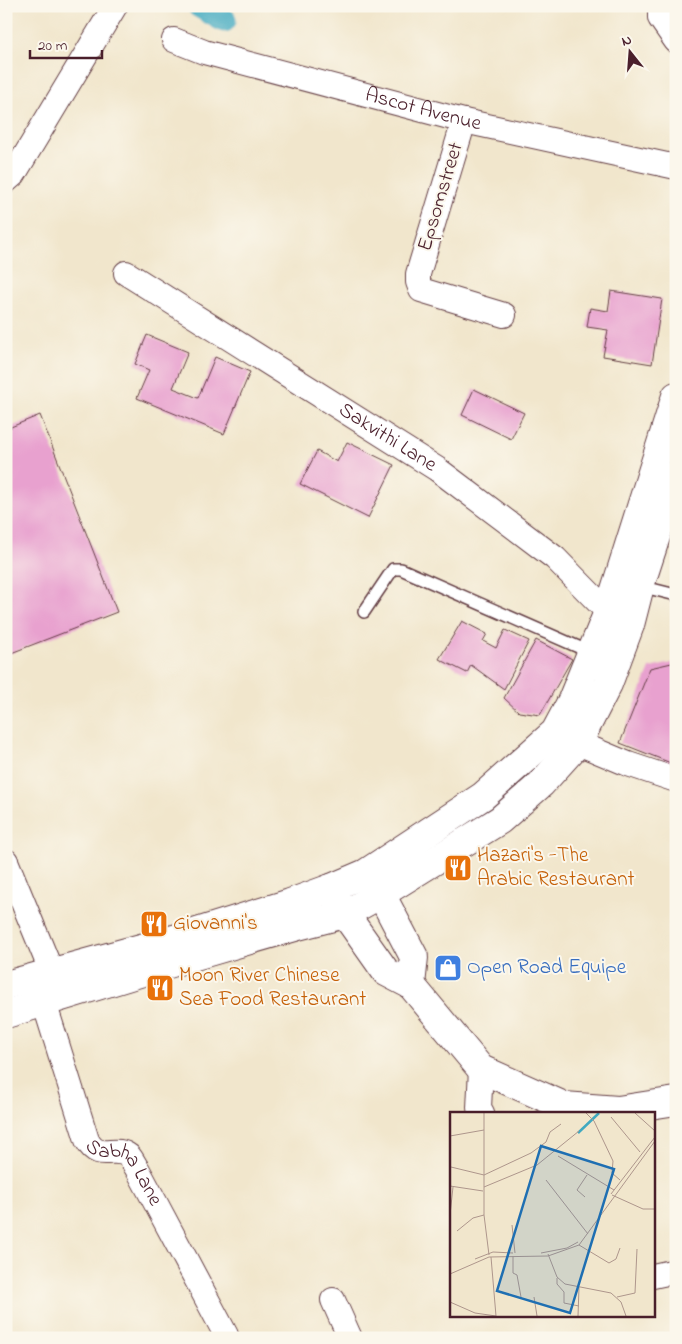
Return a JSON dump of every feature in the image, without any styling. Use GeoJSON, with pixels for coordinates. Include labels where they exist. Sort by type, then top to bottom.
{"type":"FeatureCollection","features":[{"type":"Feature","properties":{"kind":"main road"},"geometry":{"type":"LineString","coordinates":[[6,985],[181,937],[290,903],[331,888],[373,883],[500,820],[541,784],[578,743],[608,684],[619,618],[676,396]]}},
{"type":"Feature","properties":{"kind":"main road"},"geometry":{"type":"LineString","coordinates":[[6,1014],[197,955],[345,914],[373,883],[483,796],[555,732],[571,702],[592,653],[619,618],[640,586],[676,475]]}},
{"type":"Feature","properties":{"kind":"main road"},"geometry":{"type":"LineString","coordinates":[[373,883],[414,957],[411,985]]}},
{"type":"Feature","properties":{"kind":"main road"},"geometry":{"type":"LineString","coordinates":[[331,888],[345,914],[386,972],[411,985],[480,1069],[564,1106],[618,1110],[676,1101]]}},
{"type":"Feature","properties":{"kind":"street"},"geometry":{"type":"LineString","coordinates":[[6,181],[14,174],[115,6]]}},
{"type":"Feature","properties":{"kind":"street"},"geometry":{"type":"LineString","coordinates":[[660,6],[660,18],[676,41]]}},
{"type":"Feature","properties":{"kind":"street","name":"Ascot Avenue"},"geometry":{"type":"LineString","coordinates":[[174,40],[204,52],[464,120],[676,168]]}},
{"type":"Feature","properties":{"kind":"street","name":"Epsomstreet"},"geometry":{"type":"LineString","coordinates":[[464,120],[418,274],[418,282],[422,290],[504,315]]}},
{"type":"Feature","properties":{"kind":"street","name":"Sakvithi Lane"},"geometry":{"type":"LineString","coordinates":[[126,273],[436,469],[555,558],[619,618]]}},
{"type":"Feature","properties":{"kind":"street"},"geometry":{"type":"LineString","coordinates":[[578,743],[628,764],[676,780]]}},
{"type":"Feature","properties":{"kind":"street"},"geometry":{"type":"LineString","coordinates":[[6,861],[52,973]]}},
{"type":"Feature","properties":{"kind":"street","name":"Sabha Lane"},"geometry":{"type":"LineString","coordinates":[[44,1002],[86,1140],[91,1148],[96,1151],[122,1153],[129,1156],[226,1335]]}},
{"type":"Feature","properties":{"kind":"street"},"geometry":{"type":"LineString","coordinates":[[480,1069],[479,1108],[481,1112]]}},
{"type":"Feature","properties":{"kind":"street"},"geometry":{"type":"LineString","coordinates":[[654,1276],[676,1271]]}},
{"type":"Feature","properties":{"kind":"street"},"geometry":{"type":"LineString","coordinates":[[332,1300],[350,1338]]}},
{"type":"Feature","properties":{"kind":"lane"},"geometry":{"type":"LineString","coordinates":[[364,612],[393,569],[402,569],[592,653]]}},
{"type":"Feature","properties":{"kind":"lane"},"geometry":{"type":"LineString","coordinates":[[640,586],[676,595]]}},
{"type":"Feature","properties":{"kind":"building"},"geometry":{"type":"Polygon","coordinates":[[[611,291],[662,299],[652,364],[603,356],[608,330],[587,327],[590,308],[608,311],[611,291]]]}},
{"type":"Feature","properties":{"kind":"building"},"geometry":{"type":"Polygon","coordinates":[[[147,335],[188,352],[173,388],[198,398],[215,357],[250,372],[224,434],[137,398],[149,370],[135,364],[147,335]]]}},
{"type":"Feature","properties":{"kind":"building"},"geometry":{"type":"Polygon","coordinates":[[[474,389],[524,413],[511,439],[462,415],[474,389]]]}},
{"type":"Feature","properties":{"kind":"building"},"geometry":{"type":"Polygon","coordinates":[[[40,415],[117,612],[6,655],[6,429],[40,415]]]}},
{"type":"Feature","properties":{"kind":"building"},"geometry":{"type":"Polygon","coordinates":[[[347,442],[394,465],[368,518],[300,484],[317,451],[337,462],[347,442]]]}},
{"type":"Feature","properties":{"kind":"building"},"geometry":{"type":"Polygon","coordinates":[[[462,621],[487,634],[483,641],[496,648],[505,630],[529,641],[504,689],[471,665],[467,673],[439,659],[462,621]]]}},
{"type":"Feature","properties":{"kind":"building"},"geometry":{"type":"Polygon","coordinates":[[[536,640],[572,659],[540,715],[519,712],[504,698],[536,640]]]}},
{"type":"Feature","properties":{"kind":"building"},"geometry":{"type":"Polygon","coordinates":[[[676,662],[676,765],[620,743],[650,668],[676,662]]]}},
{"type":"Feature","properties":{"kind":"waterway"},"geometry":{"type":"LineString","coordinates":[[200,6],[224,20]]}},
{"type":"Feature","properties":{"kind":"place","name":"Hazari's -The Arabic Restaurant"},"geometry":{"type":"Point","coordinates":[458,868]}},
{"type":"Feature","properties":{"kind":"place","name":"Giovanni's"},"geometry":{"type":"Point","coordinates":[154,924]}},
{"type":"Feature","properties":{"kind":"place","name":"Open Road Equipe"},"geometry":{"type":"Point","coordinates":[448,968]}},
{"type":"Feature","properties":{"kind":"place","name":"Moon River Chinese Sea Food Restaurant"},"geometry":{"type":"Point","coordinates":[160,988]}}]}
